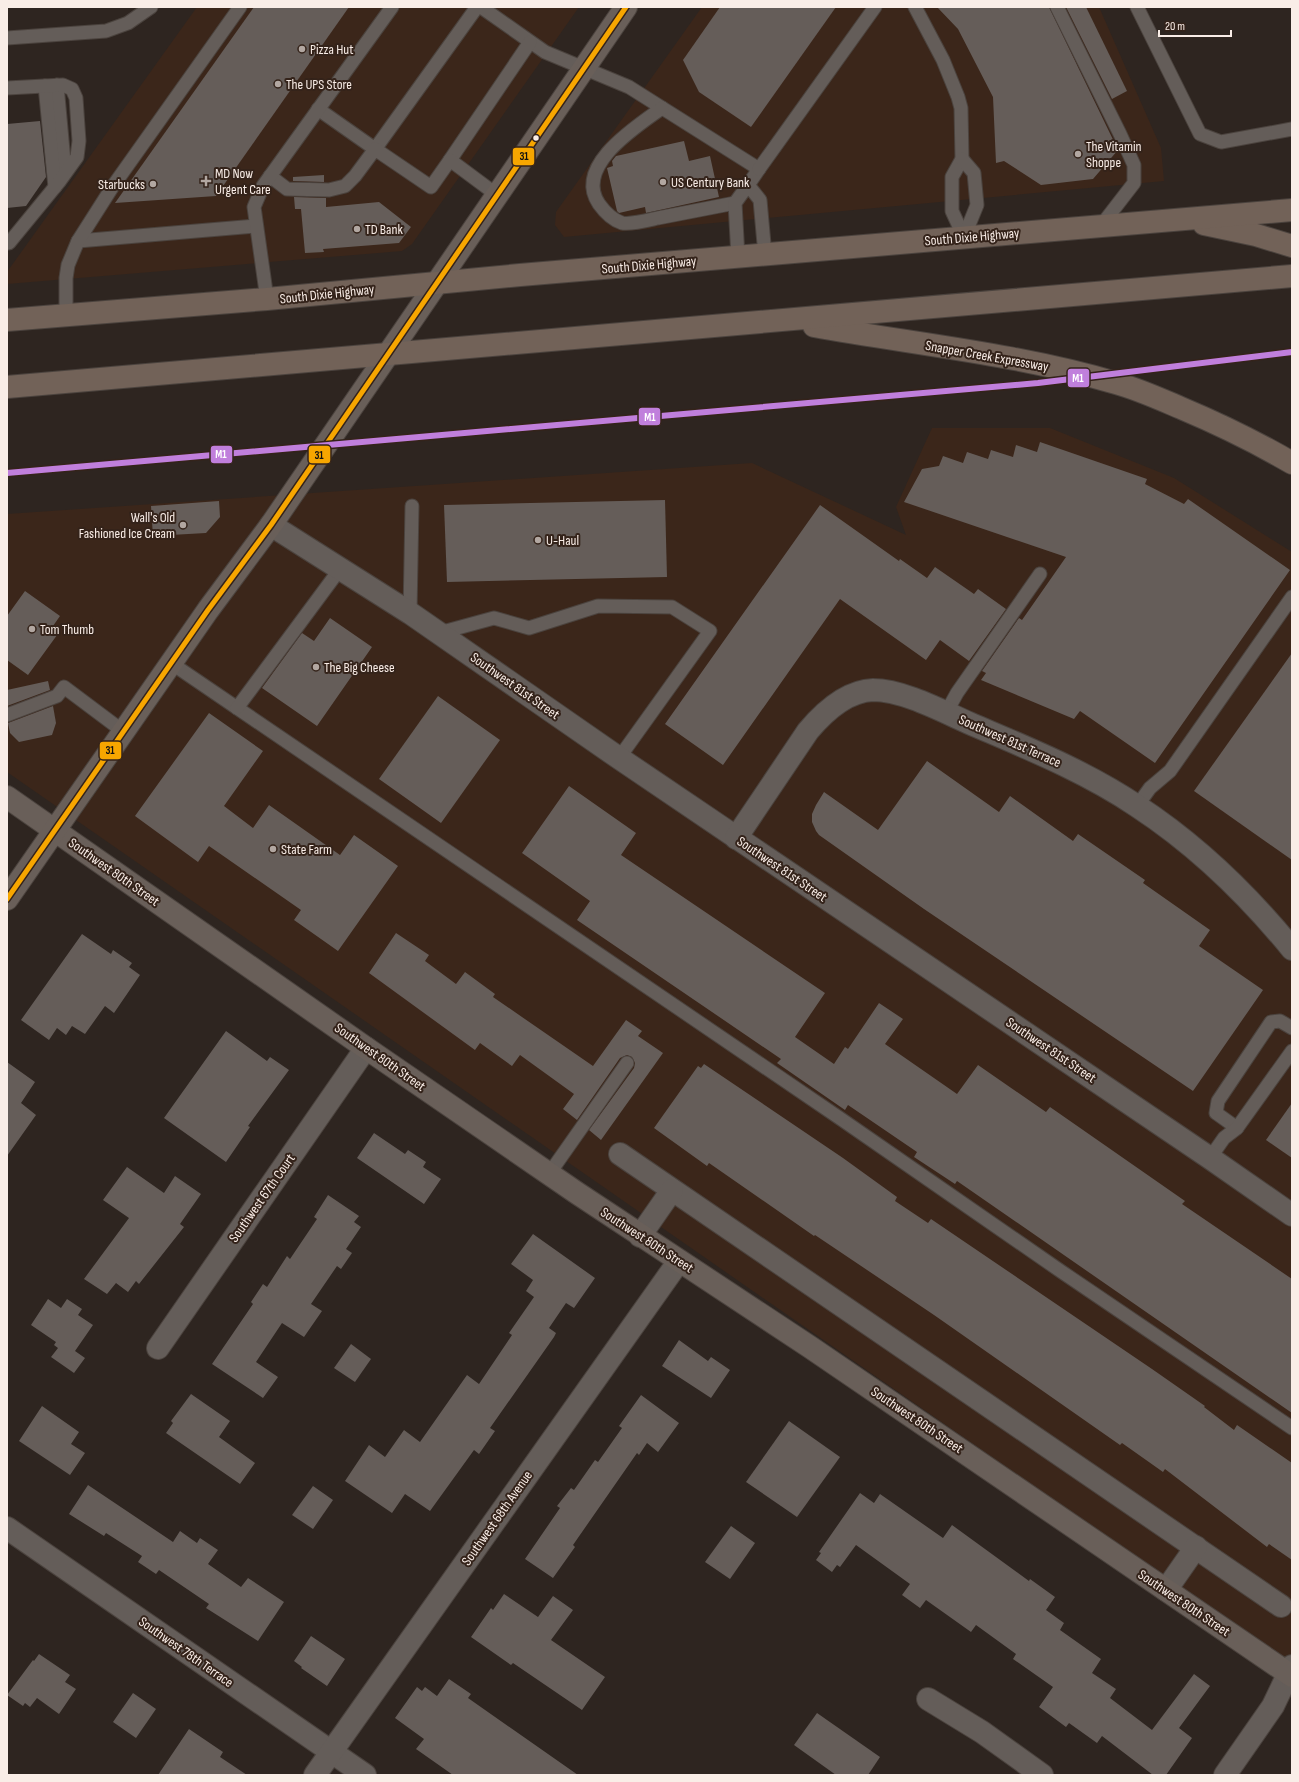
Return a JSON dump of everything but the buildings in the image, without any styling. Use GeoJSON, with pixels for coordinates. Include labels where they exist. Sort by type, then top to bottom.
{"type":"FeatureCollection","features":[{"type":"Feature","properties":{"kind":"highway","name":"South Dixie Highway"},"geometry":{"type":"LineString","coordinates":[[7,320],[66,314],[268,299],[964,237],[1292,210]]}},
{"type":"Feature","properties":{"kind":"highway"},"geometry":{"type":"LineString","coordinates":[[1181,219],[1256,235],[1292,246]]}},
{"type":"Feature","properties":{"kind":"highway"},"geometry":{"type":"LineString","coordinates":[[7,387],[389,353],[785,321],[1292,276]]}},
{"type":"Feature","properties":{"kind":"highway","name":"Snapper Creek Expressway"},"geometry":{"type":"LineString","coordinates":[[785,321],[1001,356],[1117,383],[1203,417],[1292,463]]}},
{"type":"Feature","properties":{"kind":"street"},"geometry":{"type":"LineString","coordinates":[[7,899],[171,663],[271,525],[626,7]]}},
{"type":"Feature","properties":{"kind":"street","name":"Southwest 81st Street"},"geometry":{"type":"LineString","coordinates":[[271,525],[410,613],[736,838],[1292,1215]]}},
{"type":"Feature","properties":{"kind":"street","name":"Southwest 81st Terrace"},"geometry":{"type":"LineString","coordinates":[[736,838],[808,731],[820,717],[852,695],[872,690],[894,693],[946,713],[1055,760],[1138,806],[1208,861],[1256,908],[1292,949]]}},
{"type":"Feature","properties":{"kind":"street","name":"Southwest 80th Street"},"geometry":{"type":"LineString","coordinates":[[7,797],[549,1174],[640,1236],[810,1347],[1166,1590],[1290,1672]]}},
{"type":"Feature","properties":{"kind":"street","name":"Southwest 67th Court"},"geometry":{"type":"LineString","coordinates":[[158,1348],[366,1048]]}},
{"type":"Feature","properties":{"kind":"street"},"geometry":{"type":"LineString","coordinates":[[620,1154],[1281,1606]]}},
{"type":"Feature","properties":{"kind":"street"},"geometry":{"type":"LineString","coordinates":[[640,1236],[672,1190]]}},
{"type":"Feature","properties":{"kind":"street","name":"Southwest 68th Avenue"},"geometry":{"type":"LineString","coordinates":[[315,1775],[679,1261]]}},
{"type":"Feature","properties":{"kind":"street","name":"Southwest 78th Terrace"},"geometry":{"type":"LineString","coordinates":[[7,1528],[365,1775]]}},
{"type":"Feature","properties":{"kind":"street"},"geometry":{"type":"LineString","coordinates":[[1166,1590],[1196,1548]]}},
{"type":"Feature","properties":{"kind":"street"},"geometry":{"type":"LineString","coordinates":[[1225,1775],[1273,1706],[1290,1672]]}},
{"type":"Feature","properties":{"kind":"street"},"geometry":{"type":"LineString","coordinates":[[928,1699],[982,1732],[1042,1775]]}},
{"type":"Feature","properties":{"kind":"lane"},"geometry":{"type":"LineString","coordinates":[[7,38],[106,31],[128,23],[151,7]]}},
{"type":"Feature","properties":{"kind":"lane"},"geometry":{"type":"LineString","coordinates":[[66,314],[66,278],[68,265],[78,240],[113,186],[240,7]]}},
{"type":"Feature","properties":{"kind":"lane"},"geometry":{"type":"LineString","coordinates":[[268,299],[254,207],[263,186],[392,7]]}},
{"type":"Feature","properties":{"kind":"lane"},"geometry":{"type":"LineString","coordinates":[[270,176],[287,189],[329,190],[345,186],[355,176],[375,149],[476,7]]}},
{"type":"Feature","properties":{"kind":"lane"},"geometry":{"type":"LineString","coordinates":[[481,7],[545,52],[629,87],[759,169]]}},
{"type":"Feature","properties":{"kind":"lane"},"geometry":{"type":"LineString","coordinates":[[738,257],[735,203],[875,7]]}},
{"type":"Feature","properties":{"kind":"lane"},"geometry":{"type":"LineString","coordinates":[[915,7],[943,60],[961,108],[962,159],[952,177],[952,211],[964,237]]}},
{"type":"Feature","properties":{"kind":"lane"},"geometry":{"type":"LineString","coordinates":[[1057,7],[1134,165],[1134,183],[1100,227]]}},
{"type":"Feature","properties":{"kind":"lane"},"geometry":{"type":"LineString","coordinates":[[1137,7],[1200,134],[1221,142],[1292,129]]}},
{"type":"Feature","properties":{"kind":"lane"},"geometry":{"type":"LineString","coordinates":[[318,109],[431,187],[530,42]]}},
{"type":"Feature","properties":{"kind":"lane"},"geometry":{"type":"LineString","coordinates":[[7,88],[63,85],[72,89],[76,98],[79,141],[77,157],[55,187],[8,243]]}},
{"type":"Feature","properties":{"kind":"lane"},"geometry":{"type":"LineString","coordinates":[[51,86],[65,173]]}},
{"type":"Feature","properties":{"kind":"lane"},"geometry":{"type":"LineString","coordinates":[[51,86],[55,187]]}},
{"type":"Feature","properties":{"kind":"lane"},"geometry":{"type":"LineString","coordinates":[[662,108],[623,135],[599,164],[594,174],[592,186],[595,199],[602,210],[623,223],[640,222],[735,203]]}},
{"type":"Feature","properties":{"kind":"lane"},"geometry":{"type":"LineString","coordinates":[[962,159],[974,173],[977,205],[964,237]]}},
{"type":"Feature","properties":{"kind":"lane"},"geometry":{"type":"LineString","coordinates":[[450,160],[497,195]]}},
{"type":"Feature","properties":{"kind":"lane"},"geometry":{"type":"LineString","coordinates":[[748,185],[760,200],[765,255]]}},
{"type":"Feature","properties":{"kind":"lane"},"geometry":{"type":"LineString","coordinates":[[78,240],[256,226]]}},
{"type":"Feature","properties":{"kind":"lane"},"geometry":{"type":"LineString","coordinates":[[410,613],[412,506]]}},
{"type":"Feature","properties":{"kind":"lane"},"geometry":{"type":"LineString","coordinates":[[237,708],[340,568]]}},
{"type":"Feature","properties":{"kind":"lane"},"geometry":{"type":"LineString","coordinates":[[946,713],[957,693],[1040,574]]}},
{"type":"Feature","properties":{"kind":"lane"},"geometry":{"type":"LineString","coordinates":[[1138,806],[1150,788],[1170,771],[1292,597]]}},
{"type":"Feature","properties":{"kind":"lane"},"geometry":{"type":"LineString","coordinates":[[439,633],[494,618],[529,628],[598,606],[672,607],[710,631],[619,758]]}},
{"type":"Feature","properties":{"kind":"lane"},"geometry":{"type":"LineString","coordinates":[[171,663],[1292,1428]]}},
{"type":"Feature","properties":{"kind":"lane"},"geometry":{"type":"LineString","coordinates":[[7,715],[57,696],[64,687],[124,732]]}},
{"type":"Feature","properties":{"kind":"lane"},"geometry":{"type":"LineString","coordinates":[[1236,1128],[1216,1113],[1218,1101],[1271,1022],[1280,1020],[1292,1028]]}},
{"type":"Feature","properties":{"kind":"lane"},"geometry":{"type":"LineString","coordinates":[[1210,1158],[1224,1138],[1236,1128],[1292,1051]]}},
{"type":"Feature","properties":{"kind":"lane"},"geometry":{"type":"LineString","coordinates":[[549,1174],[627,1063]]}},
{"type":"Feature","properties":{"kind":"shaded area"},"geometry":{"type":"Polygon","coordinates":[[[197,7],[579,7],[412,244],[402,251],[7,284],[7,272],[197,7]]]}},
{"type":"Feature","properties":{"kind":"shaded area"},"geometry":{"type":"Polygon","coordinates":[[[702,7],[1099,7],[1161,148],[1164,181],[564,237],[555,225],[556,212],[702,7]]]}},
{"type":"Feature","properties":{"kind":"shaded area"},"geometry":{"type":"Polygon","coordinates":[[[932,428],[1050,428],[1174,478],[1292,552],[1292,1666],[7,772],[7,514],[752,463],[906,535],[896,507],[932,428]]]}},
{"type":"Feature","properties":{"kind":"transit line","name":"31"},"geometry":{"type":"LineString","coordinates":[[7,899],[208,610],[271,525],[626,7]]}},
{"type":"Feature","properties":{"kind":"transit line","name":"M1"},"geometry":{"type":"LineString","coordinates":[[7,473],[1038,383],[1292,352]]}},
{"type":"Feature","properties":{"kind":"place","name":"Pizza Hut"},"geometry":{"type":"Point","coordinates":[302,49]}},
{"type":"Feature","properties":{"kind":"place","name":"The UPS Store"},"geometry":{"type":"Point","coordinates":[278,84]}},
{"type":"Feature","properties":{"kind":"place","name":"The Vitamin Shoppe"},"geometry":{"type":"Point","coordinates":[1078,154]}},
{"type":"Feature","properties":{"kind":"place","name":"MD Now Urgent Care"},"geometry":{"type":"Point","coordinates":[206,181]}},
{"type":"Feature","properties":{"kind":"place","name":"US Century Bank"},"geometry":{"type":"Point","coordinates":[663,182]}},
{"type":"Feature","properties":{"kind":"place","name":"Starbucks"},"geometry":{"type":"Point","coordinates":[153,184]}},
{"type":"Feature","properties":{"kind":"place","name":"TD Bank"},"geometry":{"type":"Point","coordinates":[357,229]}},
{"type":"Feature","properties":{"kind":"place","name":"Wall's Old Fashioned Ice Cream"},"geometry":{"type":"Point","coordinates":[183,525]}},
{"type":"Feature","properties":{"kind":"place","name":"U-Haul"},"geometry":{"type":"Point","coordinates":[538,540]}},
{"type":"Feature","properties":{"kind":"place","name":"Tom Thumb"},"geometry":{"type":"Point","coordinates":[32,629]}},
{"type":"Feature","properties":{"kind":"place","name":"The Big Cheese"},"geometry":{"type":"Point","coordinates":[316,667]}},
{"type":"Feature","properties":{"kind":"place","name":"State Farm"},"geometry":{"type":"Point","coordinates":[273,849]}}]}
